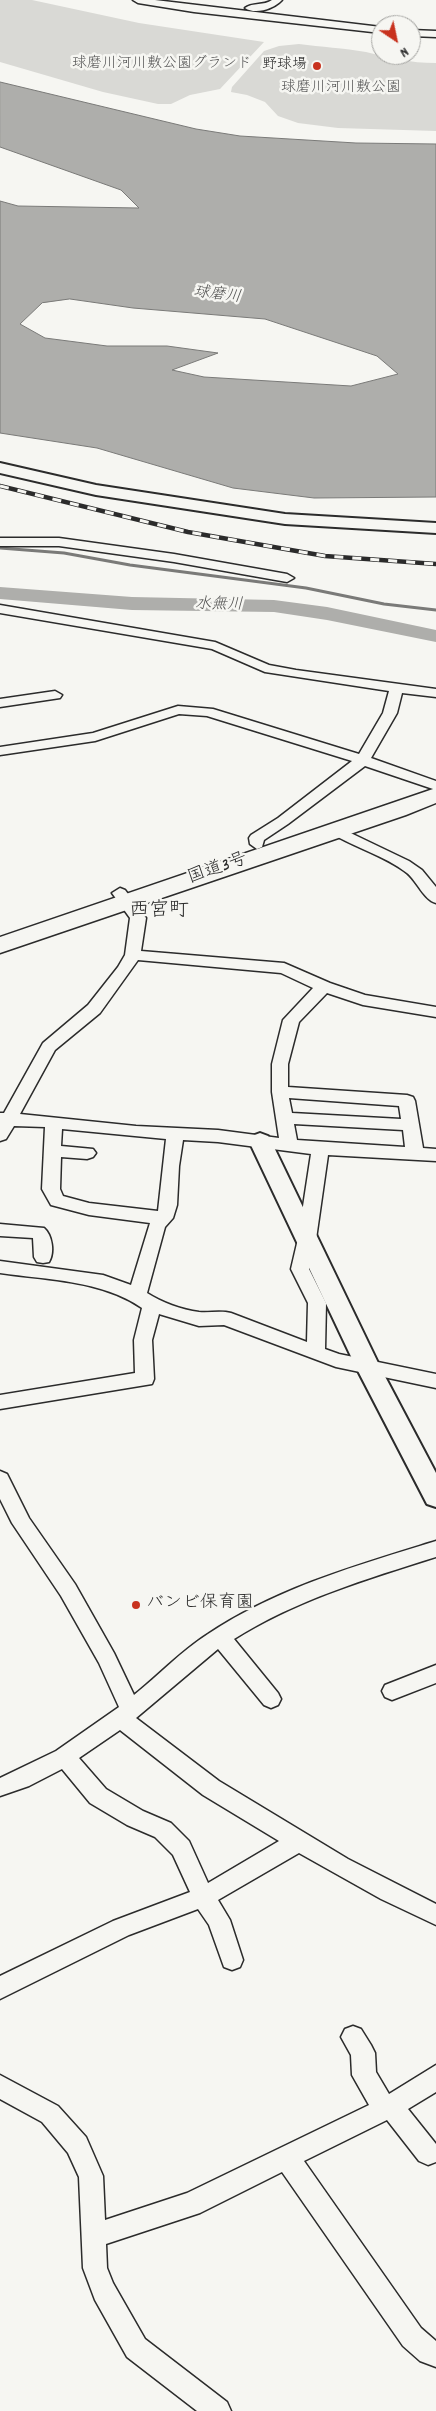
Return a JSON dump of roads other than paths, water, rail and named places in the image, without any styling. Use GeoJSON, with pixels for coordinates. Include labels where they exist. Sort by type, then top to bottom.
{"type":"FeatureCollection","features":[{"type":"Feature","properties":{"kind":"highway","name":"国道3号"},"geometry":{"type":"LineString","coordinates":[[0,932],[123,898],[398,810],[435,787]]}},
{"type":"Feature","properties":{"kind":"highway","name":"国道3号"},"geometry":{"type":"LineString","coordinates":[[0,945],[258,844],[435,787]]}},
{"type":"Feature","properties":{"kind":"street"},"geometry":{"type":"LineString","coordinates":[[138,0],[371,29]]}},
{"type":"Feature","properties":{"kind":"street"},"geometry":{"type":"LineString","coordinates":[[200,0],[276,18]]}},
{"type":"Feature","properties":{"kind":"street"},"geometry":{"type":"LineString","coordinates":[[237,9],[263,8],[277,0]]}},
{"type":"Feature","properties":{"kind":"street"},"geometry":{"type":"LineString","coordinates":[[421,33],[436,34]]}},
{"type":"Feature","properties":{"kind":"street"},"geometry":{"type":"LineString","coordinates":[[0,468],[96,490],[258,516],[436,528]]}},
{"type":"Feature","properties":{"kind":"street"},"geometry":{"type":"LineString","coordinates":[[0,542],[59,542],[174,558],[287,578]]}},
{"type":"Feature","properties":{"kind":"street"},"geometry":{"type":"LineString","coordinates":[[0,609],[214,646],[265,668],[296,674],[436,693]]}},
{"type":"Feature","properties":{"kind":"street"},"geometry":{"type":"LineString","coordinates":[[258,844],[256,838],[283,822],[363,760],[390,713],[397,687]]}},
{"type":"Feature","properties":{"kind":"street"},"geometry":{"type":"LineString","coordinates":[[0,703],[55,695]]}},
{"type":"Feature","properties":{"kind":"street"},"geometry":{"type":"LineString","coordinates":[[0,751],[95,737],[178,710],[186,710],[208,712],[363,760],[435,787]]}},
{"type":"Feature","properties":{"kind":"street"},"geometry":{"type":"LineString","coordinates":[[336,830],[351,840],[399,861],[414,871],[436,898]]}},
{"type":"Feature","properties":{"kind":"street"},"geometry":{"type":"LineString","coordinates":[[0,1135],[5,1118],[49,1047],[94,1009],[133,955],[138,918],[123,898]]}},
{"type":"Feature","properties":{"kind":"street"},"geometry":{"type":"LineString","coordinates":[[133,955],[284,968],[324,987],[363,1000],[436,1012]]}},
{"type":"Feature","properties":{"kind":"street"},"geometry":{"type":"LineString","coordinates":[[289,1145],[280,1092],[280,1064],[291,1020],[324,987]]}},
{"type":"Feature","properties":{"kind":"street"},"geometry":{"type":"LineString","coordinates":[[280,1092],[407,1101],[415,1154]]}},
{"type":"Feature","properties":{"kind":"street"},"geometry":{"type":"LineString","coordinates":[[5,1118],[136,1132],[260,1141],[320,1149],[436,1155]]}},
{"type":"Feature","properties":{"kind":"street"},"geometry":{"type":"LineString","coordinates":[[284,1118],[410,1125]]}},
{"type":"Feature","properties":{"kind":"street"},"geometry":{"type":"LineString","coordinates":[[54,1122],[51,1189],[57,1200],[89,1209],[164,1218]]}},
{"type":"Feature","properties":{"kind":"street"},"geometry":{"type":"LineString","coordinates":[[0,1402],[145,1379],[143,1340],[144,1300],[157,1225],[164,1218],[170,1203],[170,1167],[175,1134]]}},
{"type":"Feature","properties":{"kind":"street"},"geometry":{"type":"LineString","coordinates":[[260,1141],[368,1367],[436,1497]]}},
{"type":"Feature","properties":{"kind":"street"},"geometry":{"type":"LineString","coordinates":[[316,1351],[316,1303],[300,1269],[307,1239],[320,1149]]}},
{"type":"Feature","properties":{"kind":"street"},"geometry":{"type":"LineString","coordinates":[[52,1151],[86,1153]]}},
{"type":"Feature","properties":{"kind":"street"},"geometry":{"type":"LineString","coordinates":[[0,1230],[38,1232],[42,1236],[42,1257]]}},
{"type":"Feature","properties":{"kind":"street"},"geometry":{"type":"LineString","coordinates":[[0,1267],[103,1282],[144,1300],[199,1319],[225,1318],[336,1360],[436,1381]]}},
{"type":"Feature","properties":{"kind":"street"},"geometry":{"type":"LineString","coordinates":[[0,1479],[22,1523],[68,1590],[107,1659],[126,1714],[211,1788],[389,1892],[436,1915]]}},
{"type":"Feature","properties":{"kind":"street"},"geometry":{"type":"LineString","coordinates":[[0,1787],[12,1783],[64,1756],[126,1714],[220,1637],[276,1606],[338,1580],[436,1549]]}},
{"type":"Feature","properties":{"kind":"street"},"geometry":{"type":"LineString","coordinates":[[220,1637],[271,1699]]}},
{"type":"Feature","properties":{"kind":"street"},"geometry":{"type":"LineString","coordinates":[[392,1691],[436,1674]]}},
{"type":"Feature","properties":{"kind":"street"},"geometry":{"type":"LineString","coordinates":[[64,1756],[98,1796],[134,1818],[164,1830],[181,1848],[203,1897],[219,1920],[232,1960]]}},
{"type":"Feature","properties":{"kind":"street"},"geometry":{"type":"LineString","coordinates":[[0,1988],[121,1928],[203,1897],[299,1841]]}},
{"type":"Feature","properties":{"kind":"street"},"geometry":{"type":"LineString","coordinates":[[353,2037],[364,2053],[364,2075],[388,2107],[428,2153]]}},
{"type":"Feature","properties":{"kind":"street"},"geometry":{"type":"LineString","coordinates":[[94,2236],[191,2204],[388,2107],[435,2079]]}},
{"type":"Feature","properties":{"kind":"street"},"geometry":{"type":"LineString","coordinates":[[0,2086],[50,2114],[77,2145],[91,2176],[96,2268],[104,2291],[136,2348],[218,2411]]}},
{"type":"Feature","properties":{"kind":"street"},"geometry":{"type":"LineString","coordinates":[[286,2157],[412,2337],[428,2352],[436,2354]]}},
{"type":"Feature","properties":{"kind":"water","name":"球磨川"},"geometry":{"type":"Polygon","coordinates":[[[0,82],[196,129],[240,136],[356,143],[436,144],[436,497],[314,498],[233,488],[97,448],[0,433],[0,201],[18,206],[139,208],[121,190],[0,147],[0,82]],[[70,299],[42,303],[20,324],[45,338],[107,346],[167,346],[218,353],[172,370],[204,377],[351,386],[398,374],[377,356],[265,319],[133,308],[70,299]]]}},
{"type":"Feature","properties":{"kind":"waterway"},"geometry":{"type":"LineString","coordinates":[[0,548],[64,553],[130,565],[306,588],[384,604],[436,610]]}},
{"type":"Feature","properties":{"kind":"waterway","name":"水無川"},"geometry":{"type":"LineString","coordinates":[[0,593],[132,603],[274,606],[327,614],[436,636]]}},
{"type":"Feature","properties":{"kind":"railway"},"geometry":{"type":"LineString","coordinates":[[0,486],[188,532],[325,556],[436,564]]}},
{"type":"Feature","properties":{"kind":"place","name":"野球場"},"geometry":{"type":"Point","coordinates":[317,66]}},
{"type":"Feature","properties":{"kind":"place","name":"バンビ保育園"},"geometry":{"type":"Point","coordinates":[136,1605]}},
{"type":"Feature","properties":{"kind":"district","name":"西宮町"},"geometry":{"type":"Point","coordinates":[159,912]}},
{"type":"Feature","properties":{"kind":"park label","name":"球磨川河川敷公園グランド"},"geometry":{"type":"Point","coordinates":[162,65]}},
{"type":"Feature","properties":{"kind":"park label","name":"球磨川河川敷公園"},"geometry":{"type":"Point","coordinates":[341,89]}}]}
